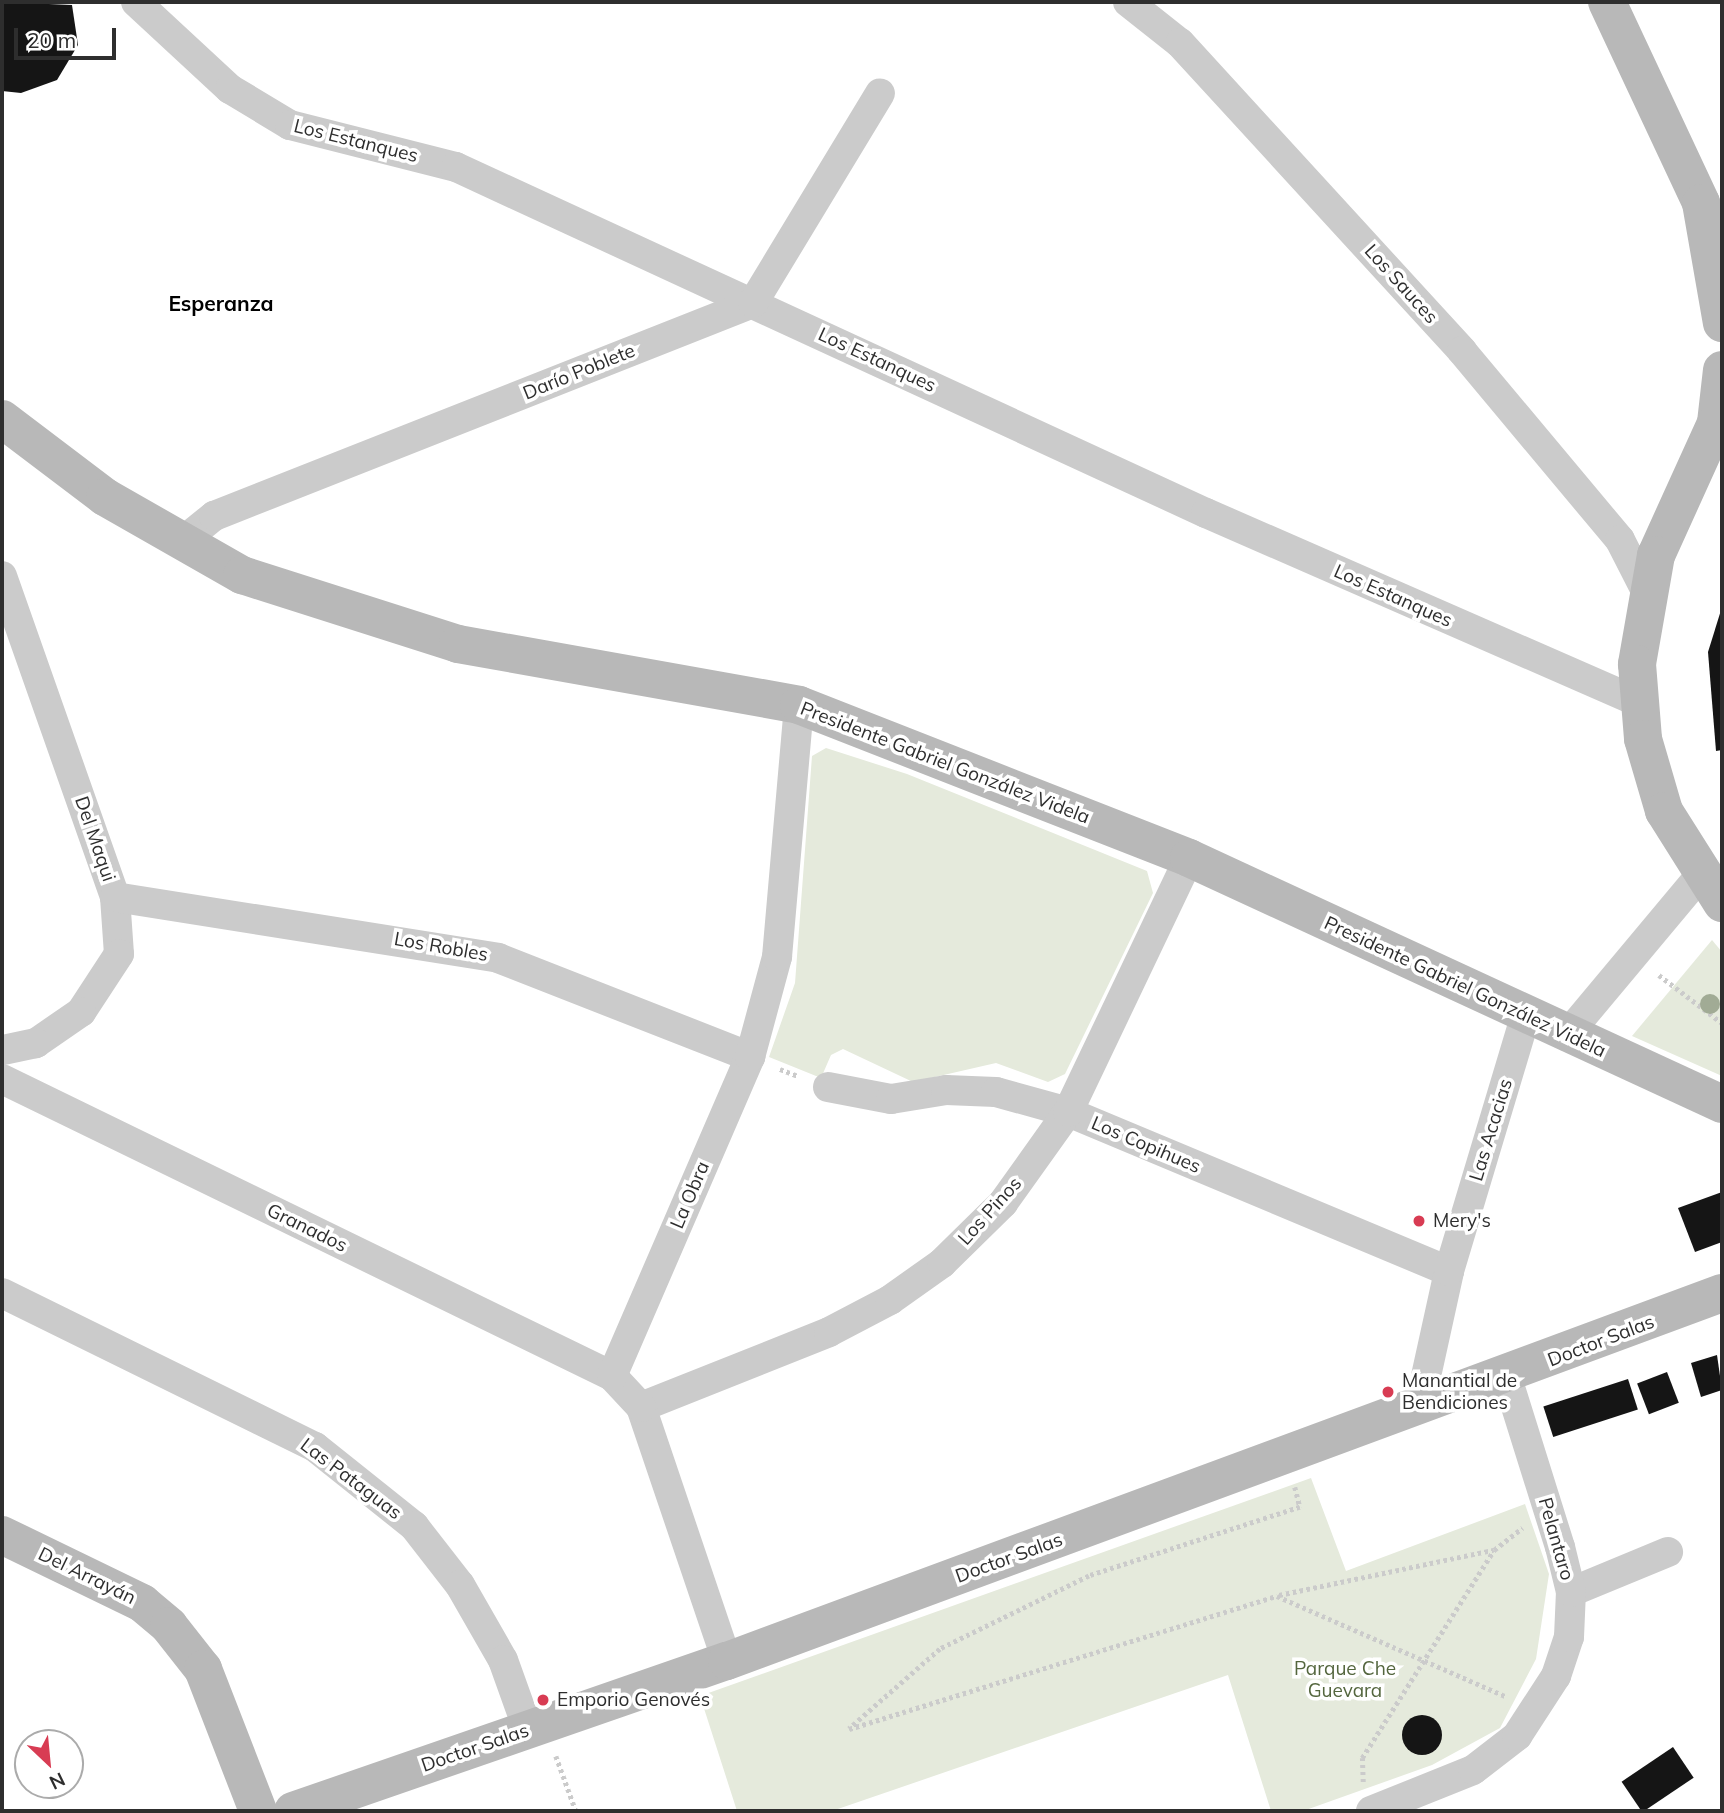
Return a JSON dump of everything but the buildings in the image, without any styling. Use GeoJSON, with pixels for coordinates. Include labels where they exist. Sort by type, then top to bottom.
{"type":"FeatureCollection","features":[{"type":"Feature","properties":{"kind":"main road"},"geometry":{"type":"LineString","coordinates":[[1607,2],[1701,203],[1722,323]]}},
{"type":"Feature","properties":{"kind":"main road"},"geometry":{"type":"LineString","coordinates":[[1711,890],[1664,811],[1637,702],[1646,590],[1719,424],[1722,370]]}},
{"type":"Feature","properties":{"kind":"main road","name":"Presidente Gabriel González Videla"},"geometry":{"type":"LineString","coordinates":[[2,419],[105,497],[242,575],[458,644],[799,705],[1189,858],[1566,1036],[1722,1104]]}},
{"type":"Feature","properties":{"kind":"main road","name":"Doctor Salas"},"geometry":{"type":"LineString","coordinates":[[293,1811],[727,1661],[1507,1378],[1722,1293]]}},
{"type":"Feature","properties":{"kind":"main road","name":"Del Arrayán"},"geometry":{"type":"LineString","coordinates":[[2,1535],[142,1603],[169,1626],[203,1669],[258,1811]]}},
{"type":"Feature","properties":{"kind":"street","name":"Los Estanques"},"geometry":{"type":"LineString","coordinates":[[136,2],[230,89],[290,125],[456,167],[1206,513],[1637,702]]}},
{"type":"Feature","properties":{"kind":"street","name":"Los Sauces"},"geometry":{"type":"LineString","coordinates":[[1128,2],[1180,43],[1462,351],[1620,540],[1646,590]]}},
{"type":"Feature","properties":{"kind":"street"},"geometry":{"type":"LineString","coordinates":[[753,303],[880,93]]}},
{"type":"Feature","properties":{"kind":"street","name":"Darío Poblete"},"geometry":{"type":"LineString","coordinates":[[183,541],[214,516],[753,303]]}},
{"type":"Feature","properties":{"kind":"street","name":"Del Maqui"},"geometry":{"type":"LineString","coordinates":[[2,576],[115,897],[119,954],[102,986],[58,1029],[36,1043],[2,1050]]}},
{"type":"Feature","properties":{"kind":"street","name":"La Obra"},"geometry":{"type":"LineString","coordinates":[[612,1376],[750,1057],[777,957],[799,705]]}},
{"type":"Feature","properties":{"kind":"street","name":"Los Pinos"},"geometry":{"type":"LineString","coordinates":[[641,1407],[829,1332],[890,1300],[942,1263],[1003,1203],[1068,1112],[1189,858]]}},
{"type":"Feature","properties":{"kind":"street"},"geometry":{"type":"LineString","coordinates":[[1566,1036],[1634,955],[1711,890]]}},
{"type":"Feature","properties":{"kind":"street","name":"Los Robles"},"geometry":{"type":"LineString","coordinates":[[115,897],[498,958],[750,1057]]}},
{"type":"Feature","properties":{"kind":"street","name":"Las Acacias"},"geometry":{"type":"LineString","coordinates":[[1419,1408],[1449,1271],[1525,1017]]}},
{"type":"Feature","properties":{"kind":"street","name":"Granados"},"geometry":{"type":"LineString","coordinates":[[2,1079],[612,1376]]}},
{"type":"Feature","properties":{"kind":"street","name":"Los Copihues"},"geometry":{"type":"LineString","coordinates":[[828,1087],[891,1099],[946,1090],[996,1092],[1068,1112],[1449,1271]]}},
{"type":"Feature","properties":{"kind":"street","name":"Las Pataguas"},"geometry":{"type":"LineString","coordinates":[[2,1293],[315,1447],[414,1526],[460,1585],[503,1660],[536,1727]]}},
{"type":"Feature","properties":{"kind":"street"},"geometry":{"type":"LineString","coordinates":[[612,1376],[641,1407],[727,1661]]}},
{"type":"Feature","properties":{"kind":"street","name":"Pelantaro"},"geometry":{"type":"LineString","coordinates":[[1371,1811],[1473,1770],[1517,1736],[1556,1676],[1569,1637],[1570,1592],[1507,1378]]}},
{"type":"Feature","properties":{"kind":"street"},"geometry":{"type":"LineString","coordinates":[[1570,1592],[1668,1552]]}},
{"type":"Feature","properties":{"kind":"path"},"geometry":{"type":"LineString","coordinates":[[1634,955],[1722,1023]]}},
{"type":"Feature","properties":{"kind":"path"},"geometry":{"type":"LineString","coordinates":[[750,1057],[828,1087]]}},
{"type":"Feature","properties":{"kind":"path"},"geometry":{"type":"LineString","coordinates":[[1286,1456],[1300,1507],[1089,1576],[940,1649],[849,1728],[1277,1596],[1494,1550],[1428,1662],[1362,1759]]}},
{"type":"Feature","properties":{"kind":"path"},"geometry":{"type":"LineString","coordinates":[[1277,1596],[1534,1708]]}},
{"type":"Feature","properties":{"kind":"path"},"geometry":{"type":"LineString","coordinates":[[536,1727],[576,1811]]}},
{"type":"Feature","properties":{"kind":"green space"},"geometry":{"type":"Polygon","coordinates":[[[826,748],[907,774],[1147,871],[1153,893],[1065,1074],[1048,1082],[996,1063],[913,1082],[843,1049],[831,1055],[821,1078],[769,1057],[795,983],[812,756],[826,748]]]}},
{"type":"Feature","properties":{"kind":"green space"},"geometry":{"type":"Polygon","coordinates":[[[1712,940],[1722,952],[1722,1076],[1632,1036],[1712,940]]]}},
{"type":"Feature","properties":{"kind":"green space","name":"Parque Che Guevara"},"geometry":{"type":"Polygon","coordinates":[[[1311,1478],[1346,1571],[1525,1504],[1549,1574],[1536,1659],[1500,1728],[1432,1765],[1303,1811],[1271,1811],[1228,1675],[832,1811],[737,1811],[700,1696],[1311,1478]]]}},
{"type":"Feature","properties":{"kind":"place","name":"Mery's"},"geometry":{"type":"Point","coordinates":[1419,1221]}},
{"type":"Feature","properties":{"kind":"place","name":"Manantial de Bendiciones"},"geometry":{"type":"Point","coordinates":[1388,1392]}},
{"type":"Feature","properties":{"kind":"place","name":"Emporio Genovés"},"geometry":{"type":"Point","coordinates":[543,1700]}},
{"type":"Feature","properties":{"kind":"district","name":"Esperanza"},"geometry":{"type":"Point","coordinates":[221,303]}}]}
